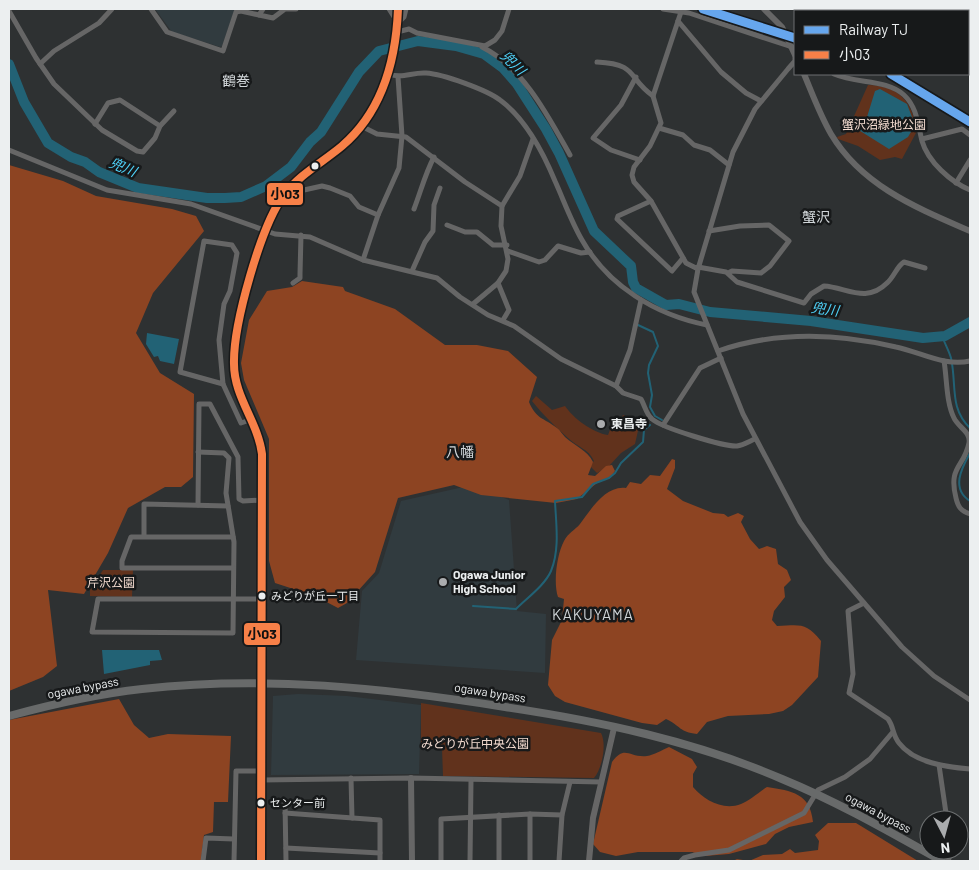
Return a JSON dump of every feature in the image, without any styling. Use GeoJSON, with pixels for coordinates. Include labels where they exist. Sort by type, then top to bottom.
{"type":"FeatureCollection","features":[{"type":"Feature","properties":{"kind":"highway","name":"ogawa bypass"},"geometry":{"type":"LineString","coordinates":[[9,716],[68,701],[142,689],[184,685],[261,683],[345,687],[449,698],[530,710],[704,750],[781,778],[815,793],[919,846]]}},
{"type":"Feature","properties":{"kind":"street"},"geometry":{"type":"LineString","coordinates":[[40,64],[54,51],[99,23],[112,9]]}},
{"type":"Feature","properties":{"kind":"street"},"geometry":{"type":"LineString","coordinates":[[151,9],[167,32],[223,51],[236,12],[241,11],[273,18],[285,9],[296,9]]}},
{"type":"Feature","properties":{"kind":"street"},"geometry":{"type":"LineString","coordinates":[[259,15],[263,9]]}},
{"type":"Feature","properties":{"kind":"street"},"geometry":{"type":"LineString","coordinates":[[388,9],[398,23]]}},
{"type":"Feature","properties":{"kind":"street"},"geometry":{"type":"LineString","coordinates":[[260,861],[263,599],[261,440],[254,419],[236,384],[233,367],[234,345],[266,230],[279,203],[294,184],[342,146],[362,126],[377,102],[389,73],[396,40],[398,9]]}},
{"type":"Feature","properties":{"kind":"street"},"geometry":{"type":"LineString","coordinates":[[398,23],[404,17],[406,9]]}},
{"type":"Feature","properties":{"kind":"street"},"geometry":{"type":"LineString","coordinates":[[482,47],[495,40],[505,23],[509,9]]}},
{"type":"Feature","properties":{"kind":"street"},"geometry":{"type":"LineString","coordinates":[[663,9],[681,12],[794,53]]}},
{"type":"Feature","properties":{"kind":"street"},"geometry":{"type":"LineString","coordinates":[[764,9],[779,22],[794,53]]}},
{"type":"Feature","properties":{"kind":"street"},"geometry":{"type":"LineString","coordinates":[[9,11],[54,84],[95,124],[123,143],[143,152],[154,138],[160,126],[174,110]]}},
{"type":"Feature","properties":{"kind":"street"},"geometry":{"type":"LineString","coordinates":[[653,96],[681,12]]}},
{"type":"Feature","properties":{"kind":"street"},"geometry":{"type":"LineString","coordinates":[[678,20],[721,72],[746,93],[761,101]]}},
{"type":"Feature","properties":{"kind":"street"},"geometry":{"type":"LineString","coordinates":[[397,32],[409,29],[417,33],[482,47],[503,60],[523,82],[558,133],[570,156]]}},
{"type":"Feature","properties":{"kind":"street"},"geometry":{"type":"LineString","coordinates":[[597,62],[614,62],[633,72],[644,89],[653,96],[661,118],[659,128],[632,175],[634,182],[651,201],[683,258],[690,266],[728,273],[732,271],[761,273],[770,266],[789,241],[769,225],[709,230]]}},
{"type":"Feature","properties":{"kind":"street"},"geometry":{"type":"LineString","coordinates":[[794,62],[761,101],[739,138],[698,268],[694,288],[695,296],[755,439],[800,522],[827,560],[914,659],[970,700]]}},
{"type":"Feature","properties":{"kind":"street"},"geometry":{"type":"LineString","coordinates":[[389,73],[398,78],[425,73],[480,89],[510,107],[533,139],[550,169],[576,228],[590,252],[617,282],[641,300],[679,318],[707,325]]}},
{"type":"Feature","properties":{"kind":"street"},"geometry":{"type":"LineString","coordinates":[[804,75],[831,133],[858,168],[890,193],[908,204],[970,231]]}},
{"type":"Feature","properties":{"kind":"street"},"geometry":{"type":"LineString","coordinates":[[836,75],[854,82],[883,85],[897,90],[910,101],[929,155],[956,183],[970,190]]}},
{"type":"Feature","properties":{"kind":"street"},"geometry":{"type":"LineString","coordinates":[[636,77],[621,105],[593,138],[611,150],[640,160]]}},
{"type":"Feature","properties":{"kind":"street"},"geometry":{"type":"LineString","coordinates":[[363,260],[378,215],[399,168],[402,136],[398,78]]}},
{"type":"Feature","properties":{"kind":"street"},"geometry":{"type":"LineString","coordinates":[[95,124],[108,103],[120,100],[160,126]]}},
{"type":"Feature","properties":{"kind":"street"},"geometry":{"type":"LineString","coordinates":[[362,126],[377,134],[402,136],[502,206]]}},
{"type":"Feature","properties":{"kind":"street"},"geometry":{"type":"LineString","coordinates":[[659,128],[683,135],[694,145],[710,150],[729,165]]}},
{"type":"Feature","properties":{"kind":"street"},"geometry":{"type":"LineString","coordinates":[[922,139],[962,129],[970,135]]}},
{"type":"Feature","properties":{"kind":"street"},"geometry":{"type":"LineString","coordinates":[[473,304],[498,283],[508,267],[507,248],[501,226],[502,206],[520,176],[533,139]]}},
{"type":"Feature","properties":{"kind":"street"},"geometry":{"type":"LineString","coordinates":[[9,150],[107,190],[191,204],[282,236],[301,235],[316,239],[363,260],[437,278],[460,297],[488,315],[503,320],[561,359],[616,386],[623,393],[641,399],[651,419],[688,434],[729,445],[736,446],[755,439]]}},
{"type":"Feature","properties":{"kind":"street"},"geometry":{"type":"LineString","coordinates":[[414,209],[425,183],[425,174],[434,157]]}},
{"type":"Feature","properties":{"kind":"street"},"geometry":{"type":"LineString","coordinates":[[956,183],[970,160]]}},
{"type":"Feature","properties":{"kind":"street"},"geometry":{"type":"LineString","coordinates":[[294,184],[304,190],[322,186],[330,188],[350,196],[359,207],[378,215]]}},
{"type":"Feature","properties":{"kind":"street"},"geometry":{"type":"LineString","coordinates":[[412,271],[425,242],[433,231],[434,205],[440,188]]}},
{"type":"Feature","properties":{"kind":"street"},"geometry":{"type":"LineString","coordinates":[[651,201],[618,216],[617,219],[672,271],[683,258]]}},
{"type":"Feature","properties":{"kind":"street"},"geometry":{"type":"LineString","coordinates":[[447,225],[465,232],[477,232],[493,245],[507,248],[539,262],[545,260],[558,246],[581,253],[590,252]]}},
{"type":"Feature","properties":{"kind":"street"},"geometry":{"type":"LineString","coordinates":[[292,283],[297,281],[300,274],[301,235]]}},
{"type":"Feature","properties":{"kind":"street"},"geometry":{"type":"LineString","coordinates":[[223,384],[180,372],[204,241],[232,245],[237,253],[230,291],[224,304],[219,340],[223,384],[241,423],[254,419]]}},
{"type":"Feature","properties":{"kind":"street"},"geometry":{"type":"LineString","coordinates":[[728,273],[737,282],[804,303],[812,294],[824,286],[852,293],[863,293],[880,288],[888,282],[904,262],[925,268]]}},
{"type":"Feature","properties":{"kind":"street"},"geometry":{"type":"LineString","coordinates":[[498,283],[509,310],[503,320]]}},
{"type":"Feature","properties":{"kind":"street"},"geometry":{"type":"LineString","coordinates":[[616,386],[630,350],[641,300]]}},
{"type":"Feature","properties":{"kind":"street"},"geometry":{"type":"LineString","coordinates":[[718,351],[756,340],[808,336],[882,344],[956,363],[970,361]]}},
{"type":"Feature","properties":{"kind":"street"},"geometry":{"type":"LineString","coordinates":[[663,425],[700,368],[721,358]]}},
{"type":"Feature","properties":{"kind":"street"},"geometry":{"type":"LineString","coordinates":[[944,361],[953,417],[958,425],[968,434],[970,442],[954,473],[953,484],[958,505],[963,511],[970,514]]}},
{"type":"Feature","properties":{"kind":"street"},"geometry":{"type":"LineString","coordinates":[[198,505],[200,404],[210,404],[238,457],[239,499],[243,501],[262,500]]}},
{"type":"Feature","properties":{"kind":"street"},"geometry":{"type":"LineString","coordinates":[[198,452],[224,453],[229,458],[226,485],[233,536],[234,568],[233,599],[233,633],[92,632],[98,599],[233,599],[263,599]]}},
{"type":"Feature","properties":{"kind":"street"},"geometry":{"type":"LineString","coordinates":[[144,536],[144,504],[228,506]]}},
{"type":"Feature","properties":{"kind":"street"},"geometry":{"type":"LineString","coordinates":[[233,536],[130,537],[122,568],[234,568]]}},
{"type":"Feature","properties":{"kind":"street"},"geometry":{"type":"LineString","coordinates":[[864,603],[848,611],[853,674],[849,693],[888,719],[892,724],[892,733],[908,751],[939,765],[970,769]]}},
{"type":"Feature","properties":{"kind":"street"},"geometry":{"type":"LineString","coordinates":[[589,861],[592,818],[614,728]]}},
{"type":"Feature","properties":{"kind":"street"},"geometry":{"type":"LineString","coordinates":[[681,861],[684,858],[695,855],[729,850],[804,812],[815,793],[822,786],[845,777],[870,759],[892,733]]}},
{"type":"Feature","properties":{"kind":"street"},"geometry":{"type":"LineString","coordinates":[[939,765],[946,810]]}},
{"type":"Feature","properties":{"kind":"street"},"geometry":{"type":"LineString","coordinates":[[234,861],[236,771],[261,771]]}},
{"type":"Feature","properties":{"kind":"street"},"geometry":{"type":"LineString","coordinates":[[351,778],[352,818]]}},
{"type":"Feature","properties":{"kind":"street"},"geometry":{"type":"LineString","coordinates":[[261,780],[411,778],[601,782]]}},
{"type":"Feature","properties":{"kind":"street"},"geometry":{"type":"LineString","coordinates":[[411,778],[412,861]]}},
{"type":"Feature","properties":{"kind":"street"},"geometry":{"type":"LineString","coordinates":[[470,861],[471,780]]}},
{"type":"Feature","properties":{"kind":"street"},"geometry":{"type":"LineString","coordinates":[[559,861],[562,815],[570,782]]}},
{"type":"Feature","properties":{"kind":"street"},"geometry":{"type":"LineString","coordinates":[[285,802],[286,861]]}},
{"type":"Feature","properties":{"kind":"street"},"geometry":{"type":"LineString","coordinates":[[285,814],[380,820],[380,861]]}},
{"type":"Feature","properties":{"kind":"street"},"geometry":{"type":"LineString","coordinates":[[441,861],[441,819],[530,814],[562,815]]}},
{"type":"Feature","properties":{"kind":"street"},"geometry":{"type":"LineString","coordinates":[[530,814],[530,861]]}},
{"type":"Feature","properties":{"kind":"street"},"geometry":{"type":"LineString","coordinates":[[499,816],[499,861]]}},
{"type":"Feature","properties":{"kind":"street"},"geometry":{"type":"LineString","coordinates":[[203,861],[206,838],[234,839]]}},
{"type":"Feature","properties":{"kind":"street"},"geometry":{"type":"LineString","coordinates":[[286,848],[380,852]]}},
{"type":"Feature","properties":{"kind":"shaded area"},"geometry":{"type":"Polygon","coordinates":[[[155,9],[236,9],[220,47],[172,32],[155,9]]]}},
{"type":"Feature","properties":{"kind":"shaded area"},"geometry":{"type":"Polygon","coordinates":[[[970,9],[970,49],[969,10],[906,10],[970,9]]]}},
{"type":"Feature","properties":{"kind":"shaded area"},"geometry":{"type":"Polygon","coordinates":[[[9,165],[63,181],[96,196],[172,209],[196,216],[204,231],[153,293],[136,333],[160,373],[194,394],[193,477],[181,487],[165,487],[128,508],[108,553],[84,594],[48,590],[57,666],[43,677],[9,691],[9,165]]]}},
{"type":"Feature","properties":{"kind":"shaded area"},"geometry":{"type":"Polygon","coordinates":[[[302,281],[343,287],[345,291],[395,309],[445,345],[477,345],[508,351],[537,377],[529,402],[534,412],[584,451],[593,462],[588,475],[595,476],[606,466],[612,465],[615,471],[610,478],[597,483],[577,499],[556,503],[481,495],[454,485],[398,498],[375,572],[347,603],[338,608],[315,596],[275,583],[269,561],[269,439],[244,380],[241,363],[249,320],[267,291],[292,287],[302,281]]]}},
{"type":"Feature","properties":{"kind":"shaded area"},"geometry":{"type":"Polygon","coordinates":[[[672,459],[675,460],[675,468],[667,489],[683,501],[713,513],[724,514],[728,517],[738,513],[744,516],[741,522],[750,539],[759,549],[767,546],[776,549],[778,564],[787,570],[791,580],[784,587],[785,597],[774,611],[772,620],[777,626],[797,625],[807,628],[821,641],[818,677],[792,705],[783,711],[769,714],[728,716],[707,722],[697,734],[683,730],[666,719],[657,725],[642,723],[565,702],[555,696],[548,685],[552,640],[562,620],[564,599],[558,597],[556,568],[564,541],[594,505],[606,494],[612,490],[626,488],[630,482],[641,484],[650,475],[660,476],[672,459]]]}},
{"type":"Feature","properties":{"kind":"shaded area","name":"Ogawa Junior High School"},"geometry":{"type":"Polygon","coordinates":[[[472,485],[509,500],[517,611],[546,614],[545,673],[356,660],[362,591],[379,573],[401,501],[472,485]]]}},
{"type":"Feature","properties":{"kind":"shaded area"},"geometry":{"type":"Polygon","coordinates":[[[298,694],[347,696],[421,705],[419,774],[271,775],[273,696],[298,694]]]}},
{"type":"Feature","properties":{"kind":"shaded area"},"geometry":{"type":"Polygon","coordinates":[[[119,699],[134,725],[149,738],[168,734],[231,736],[228,802],[214,802],[213,832],[204,835],[201,861],[9,861],[9,720],[119,699]]]}},
{"type":"Feature","properties":{"kind":"shaded area"},"geometry":{"type":"Polygon","coordinates":[[[669,747],[692,759],[697,767],[693,774],[693,787],[708,800],[721,805],[734,806],[747,801],[767,787],[784,790],[804,799],[811,812],[813,822],[789,827],[775,834],[766,844],[729,854],[705,856],[692,852],[638,852],[616,856],[600,852],[593,844],[612,762],[620,754],[628,753],[647,756],[669,747]]]}},
{"type":"Feature","properties":{"kind":"shaded area"},"geometry":{"type":"Polygon","coordinates":[[[828,823],[856,823],[918,861],[749,861],[763,855],[782,854],[790,849],[795,853],[818,850],[819,841],[815,835],[828,823]]]}},
{"type":"Feature","properties":{"kind":"shaded area"},"geometry":{"type":"Polygon","coordinates":[[[737,859],[749,861],[733,861],[737,859]]]}},
{"type":"Feature","properties":{"kind":"green space","name":"蟹沢沼緑地公園"},"geometry":{"type":"Polygon","coordinates":[[[868,85],[879,86],[896,92],[903,97],[912,112],[917,131],[902,159],[895,157],[880,160],[858,146],[837,137],[846,134],[868,85]]]}},
{"type":"Feature","properties":{"kind":"green space"},"geometry":{"type":"Polygon","coordinates":[[[536,396],[552,410],[565,406],[584,424],[602,434],[608,435],[613,422],[619,424],[623,415],[640,422],[635,444],[621,453],[609,466],[597,473],[590,466],[594,461],[592,457],[563,434],[532,401],[536,396]]]}},
{"type":"Feature","properties":{"kind":"green space","name":"芹沢公園"},"geometry":{"type":"Polygon","coordinates":[[[103,570],[133,570],[132,597],[90,596],[90,590],[103,570]]]}},
{"type":"Feature","properties":{"kind":"green space","name":"みどりが丘中央公園"},"geometry":{"type":"Polygon","coordinates":[[[421,703],[601,733],[604,750],[599,769],[594,778],[443,776],[442,748],[421,747],[421,703]]]}},
{"type":"Feature","properties":{"kind":"water"},"geometry":{"type":"Polygon","coordinates":[[[880,89],[907,104],[915,125],[908,137],[889,149],[857,129],[858,122],[867,117],[875,91],[880,89]]]}},
{"type":"Feature","properties":{"kind":"water"},"geometry":{"type":"Polygon","coordinates":[[[147,333],[179,339],[174,364],[160,361],[158,356],[154,357],[146,344],[147,333]]]}},
{"type":"Feature","properties":{"kind":"water"},"geometry":{"type":"Polygon","coordinates":[[[102,650],[159,650],[162,660],[150,661],[150,665],[104,674],[102,650]]]}},
{"type":"Feature","properties":{"kind":"waterway","name":"兜川"},"geometry":{"type":"LineString","coordinates":[[9,64],[24,102],[48,143],[71,157],[85,162],[99,172],[138,188],[207,198],[225,198],[241,197],[266,186],[291,167],[310,142],[321,132],[359,72],[379,51],[418,41],[456,46],[484,54],[503,68],[517,84],[559,153],[594,231],[631,266],[633,282],[636,288],[666,305],[679,304],[710,312],[811,321],[923,338],[945,336],[970,322]]}},
{"type":"Feature","properties":{"kind":"waterway"},"geometry":{"type":"LineString","coordinates":[[638,325],[653,332],[658,346],[649,365],[648,373],[652,395],[650,407],[655,416],[662,420]]}},
{"type":"Feature","properties":{"kind":"waterway"},"geometry":{"type":"LineString","coordinates":[[942,336],[951,358],[956,404],[963,420],[970,428]]}},
{"type":"Feature","properties":{"kind":"waterway"},"geometry":{"type":"LineString","coordinates":[[473,606],[516,609],[540,586],[551,571],[556,554],[555,501],[582,497],[593,484],[609,478],[615,473],[621,463],[643,442],[644,430],[650,425]]}},
{"type":"Feature","properties":{"kind":"waterway"},"geometry":{"type":"LineString","coordinates":[[970,453],[959,478],[961,491],[970,501]]}},
{"type":"Feature","properties":{"kind":"rail line","name":"TJ"},"geometry":{"type":"LineString","coordinates":[[703,9],[794,38]]}},
{"type":"Feature","properties":{"kind":"rail line","name":"TJ"},"geometry":{"type":"LineString","coordinates":[[893,75],[970,122]]}},
{"type":"Feature","properties":{"kind":"transit line","name":"小03"},"geometry":{"type":"LineString","coordinates":[[261,861],[262,454],[260,442],[242,399],[235,376],[234,364],[238,325],[250,276],[275,209],[284,195],[297,181],[342,146],[356,132],[368,117],[377,101],[385,84],[390,66],[397,28],[398,9]]}},
{"type":"Feature","properties":{"kind":"place","name":"東昌寺"},"geometry":{"type":"Point","coordinates":[601,424]}},
{"type":"Feature","properties":{"kind":"place","name":"Ogawa Junior High School"},"geometry":{"type":"Point","coordinates":[443,582]}},
{"type":"Feature","properties":{"kind":"place","name":"みどりが丘一丁目"},"geometry":{"type":"Point","coordinates":[262,596]}},
{"type":"Feature","properties":{"kind":"place","name":"センター前"},"geometry":{"type":"Point","coordinates":[261,803]}},
{"type":"Feature","properties":{"kind":"district","name":"鶴巻"},"geometry":{"type":"Point","coordinates":[236,81]}},
{"type":"Feature","properties":{"kind":"district","name":"蟹沢"},"geometry":{"type":"Point","coordinates":[816,217]}},
{"type":"Feature","properties":{"kind":"district","name":"八幡"},"geometry":{"type":"Point","coordinates":[460,452]}},
{"type":"Feature","properties":{"kind":"district","name":"KAKUYAMA"},"geometry":{"type":"Point","coordinates":[593,615]}}]}
